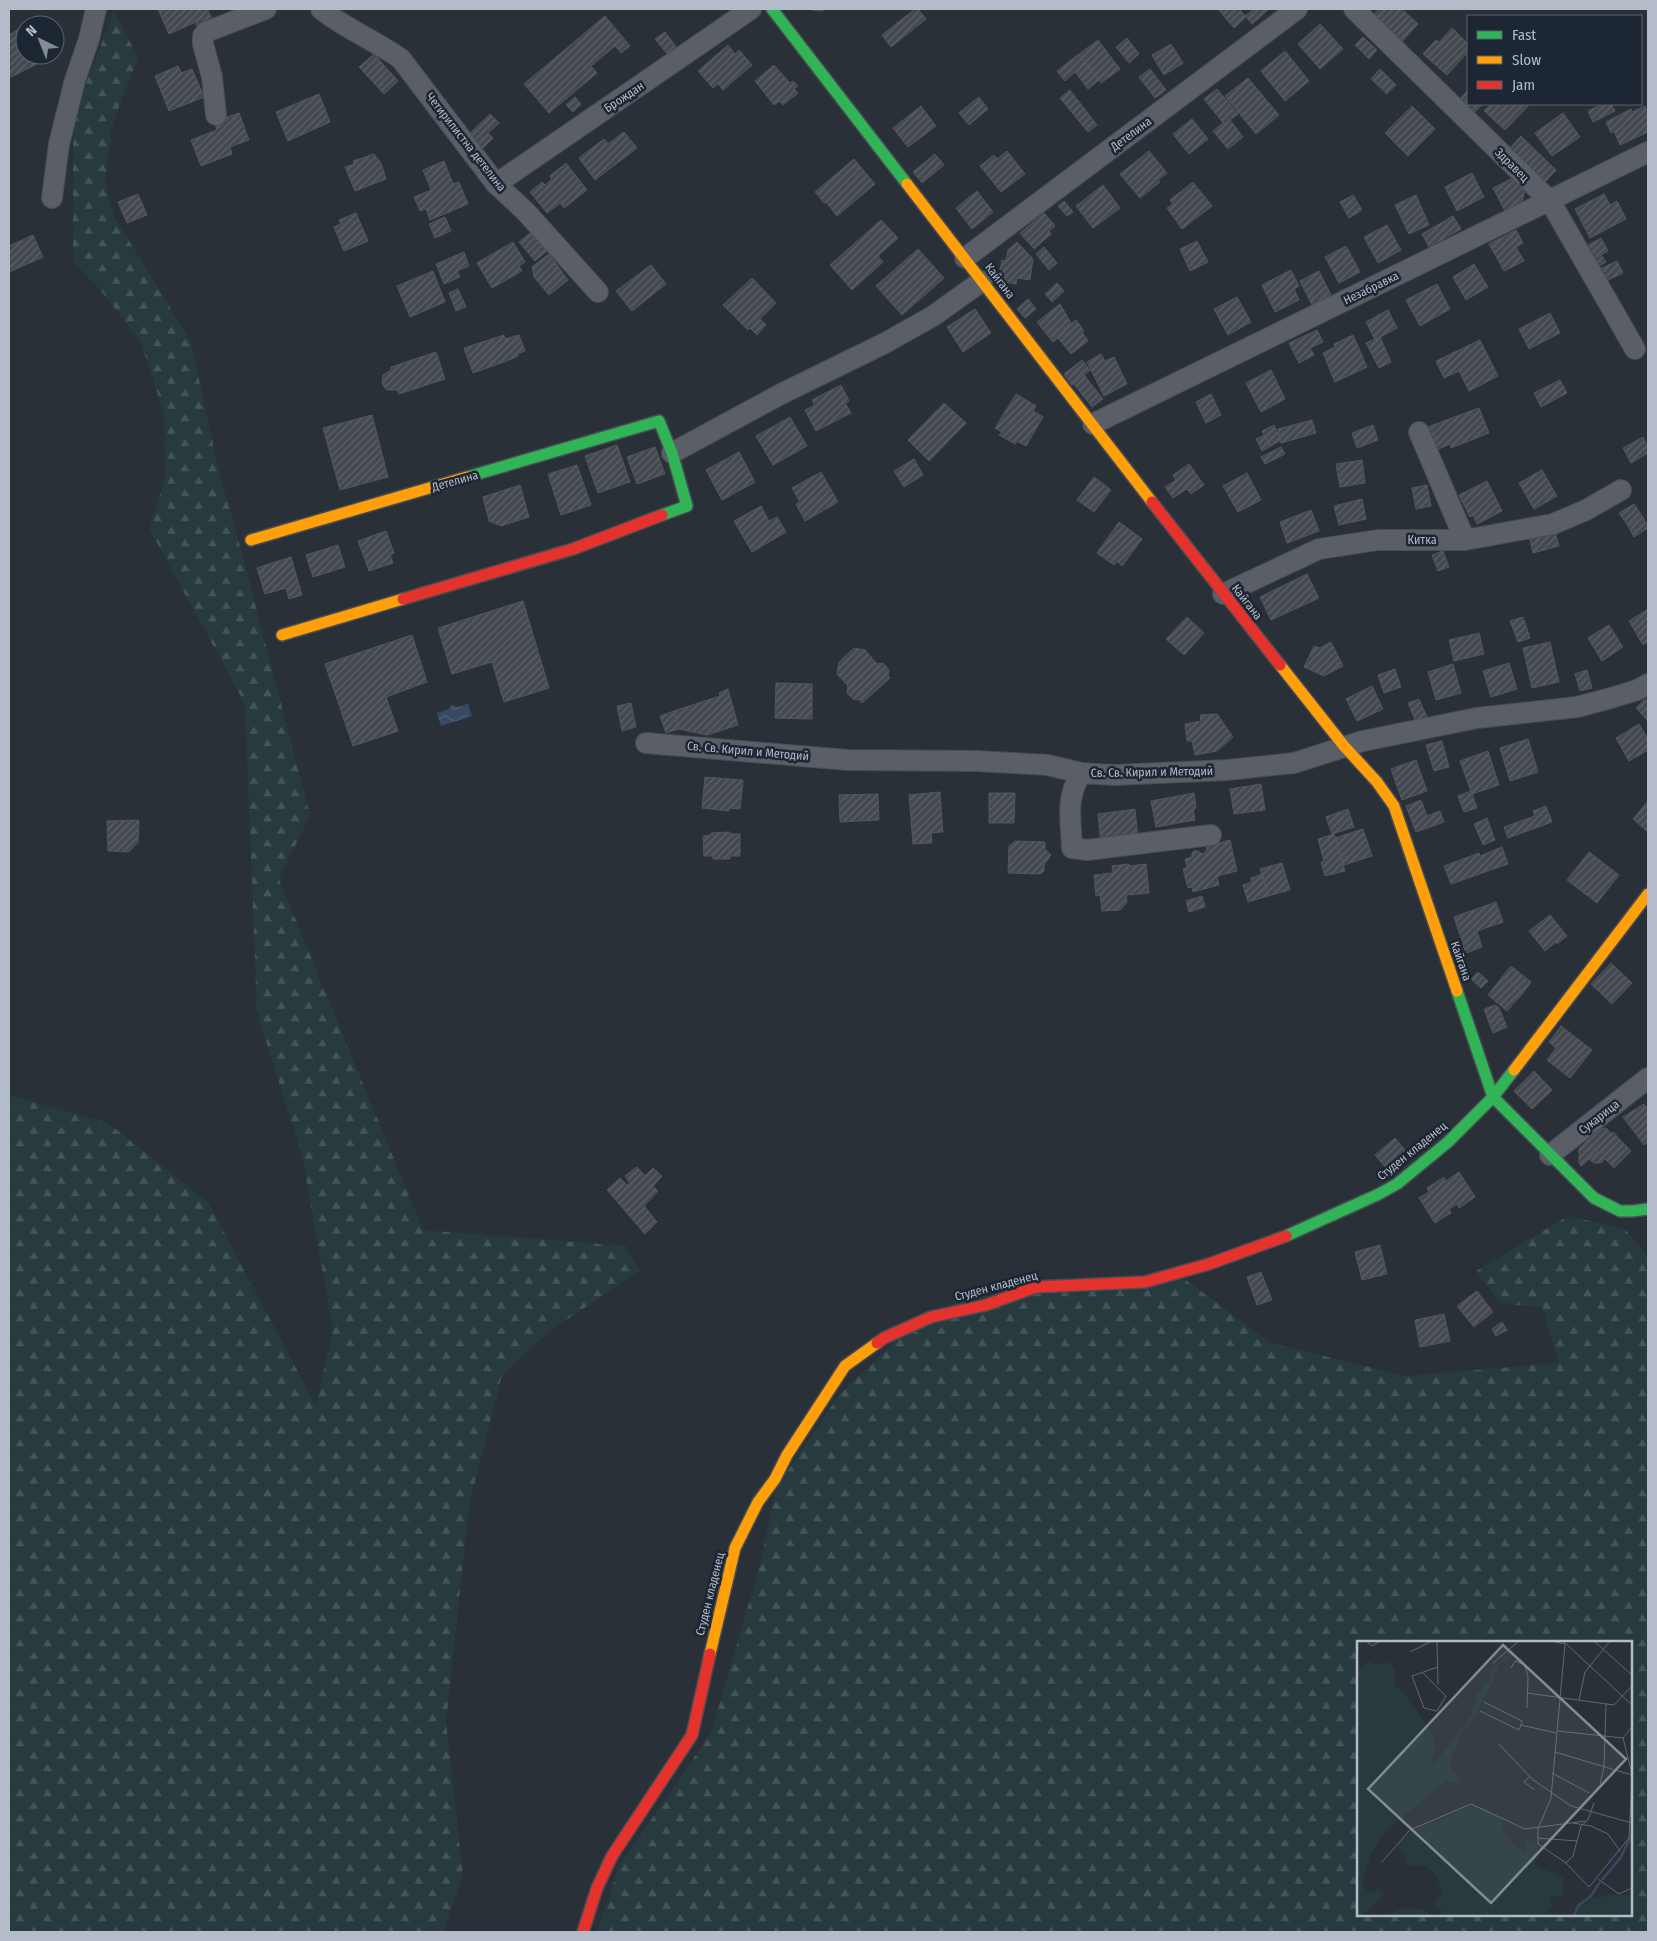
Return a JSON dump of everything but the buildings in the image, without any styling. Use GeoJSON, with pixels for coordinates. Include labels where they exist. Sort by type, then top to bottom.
{"type":"FeatureCollection","features":[{"type":"Feature","properties":{"kind":"street"},"geometry":{"type":"LineString","coordinates":[[52,198],[59,144],[74,80],[90,39],[96,9]]}},
{"type":"Feature","properties":{"kind":"street"},"geometry":{"type":"LineString","coordinates":[[216,115],[212,76],[203,36],[206,32],[266,9]]}},
{"type":"Feature","properties":{"kind":"street","name":"Четирилистна детелина"},"geometry":{"type":"LineString","coordinates":[[320,9],[357,34],[384,47],[400,59],[496,184],[526,212],[598,292]]}},
{"type":"Feature","properties":{"kind":"street","name":"Брождан"},"geometry":{"type":"LineString","coordinates":[[496,184],[751,9]]}},
{"type":"Feature","properties":{"kind":"street","name":"Кайгана"},"geometry":{"type":"LineString","coordinates":[[772,9],[1223,594],[1344,746],[1377,782],[1394,806],[1493,1097],[1594,1198],[1613,1210],[1632,1212],[1648,1209]]}},
{"type":"Feature","properties":{"kind":"street","name":"Детелина"},"geometry":{"type":"LineString","coordinates":[[965,258],[1297,9]]}},
{"type":"Feature","properties":{"kind":"street","name":"Здравец"},"geometry":{"type":"LineString","coordinates":[[1354,9],[1550,201],[1635,349]]}},
{"type":"Feature","properties":{"kind":"street","name":"Незабравка"},"geometry":{"type":"LineString","coordinates":[[1093,424],[1648,152]]}},
{"type":"Feature","properties":{"kind":"street"},"geometry":{"type":"LineString","coordinates":[[282,635],[573,550],[686,506],[672,453],[781,394],[886,342],[933,316],[982,281]]}},
{"type":"Feature","properties":{"kind":"street","name":"Детелина"},"geometry":{"type":"LineString","coordinates":[[251,540],[659,422],[672,453]]}},
{"type":"Feature","properties":{"kind":"street"},"geometry":{"type":"LineString","coordinates":[[1418,432],[1465,540]]}},
{"type":"Feature","properties":{"kind":"street","name":"Китка"},"geometry":{"type":"LineString","coordinates":[[1223,594],[1319,549],[1378,540],[1465,540],[1553,524],[1586,510],[1621,490]]}},
{"type":"Feature","properties":{"kind":"street","name":"Св. Св. Кирил и Методий"},"geometry":{"type":"LineString","coordinates":[[646,742],[848,760],[976,761],[1048,764],[1081,773],[1114,775],[1226,770],[1294,763],[1364,741],[1476,718],[1577,707],[1637,690],[1648,684]]}},
{"type":"Feature","properties":{"kind":"street"},"geometry":{"type":"LineString","coordinates":[[1081,773],[1072,788],[1070,800],[1072,848],[1087,850],[1211,835]]}},
{"type":"Feature","properties":{"kind":"street","name":"Студен кладенец"},"geometry":{"type":"LineString","coordinates":[[583,1932],[597,1888],[612,1856],[692,1735],[735,1548],[758,1502],[775,1479],[787,1455],[844,1366],[884,1338],[931,1318],[986,1305],[1036,1287],[1145,1282],[1209,1264],[1291,1234],[1380,1194],[1397,1184],[1448,1142],[1493,1097],[1648,894]]}},
{"type":"Feature","properties":{"kind":"street","name":"Сукарица"},"geometry":{"type":"LineString","coordinates":[[1550,1155],[1648,1078]]}},
{"type":"Feature","properties":{"kind":"green space"},"geometry":{"type":"Polygon","coordinates":[[[114,11],[138,57],[112,126],[105,183],[114,216],[191,342],[220,476],[310,815],[279,879],[423,1230],[625,1246],[640,1271],[551,1330],[502,1375],[469,1506],[446,1722],[463,1876],[443,1932],[9,1932],[9,1095],[108,1123],[208,1202],[316,1406],[333,1329],[302,1156],[257,1012],[245,704],[149,528],[166,476],[163,411],[141,342],[95,283],[73,262],[73,117],[114,11]]]}},
{"type":"Feature","properties":{"kind":"green space"},"geometry":{"type":"Polygon","coordinates":[[[1568,1216],[1625,1229],[1648,1257],[1648,1932],[597,1932],[619,1866],[711,1733],[760,1565],[776,1488],[839,1395],[900,1336],[960,1299],[1179,1275],[1271,1343],[1405,1376],[1559,1363],[1542,1307],[1501,1304],[1476,1271],[1568,1216]]]}},
{"type":"Feature","properties":{"kind":"water"},"geometry":{"type":"Polygon","coordinates":[[[468,704],[472,716],[441,726],[437,713],[449,709],[452,705],[457,707],[468,704]]]}},
{"type":"Feature","properties":{"kind":"traffic: fast"},"geometry":{"type":"LineString","coordinates":[[772,9],[907,184]]}},
{"type":"Feature","properties":{"kind":"traffic: fast"},"geometry":{"type":"LineString","coordinates":[[467,477],[659,421],[672,453],[687,506],[662,515]]}},
{"type":"Feature","properties":{"kind":"traffic: fast"},"geometry":{"type":"LineString","coordinates":[[1457,991],[1493,1097],[1594,1198],[1620,1211],[1648,1209]]}},
{"type":"Feature","properties":{"kind":"traffic: fast"},"geometry":{"type":"LineString","coordinates":[[1286,1236],[1397,1184],[1448,1142],[1493,1097],[1514,1070]]}},
{"type":"Feature","properties":{"kind":"traffic: slow"},"geometry":{"type":"LineString","coordinates":[[907,184],[1152,502]]}},
{"type":"Feature","properties":{"kind":"traffic: slow"},"geometry":{"type":"LineString","coordinates":[[251,540],[467,477]]}},
{"type":"Feature","properties":{"kind":"traffic: slow"},"geometry":{"type":"LineString","coordinates":[[282,635],[403,599]]}},
{"type":"Feature","properties":{"kind":"traffic: slow"},"geometry":{"type":"LineString","coordinates":[[1280,665],[1344,746],[1377,782],[1394,806],[1457,991]]}},
{"type":"Feature","properties":{"kind":"traffic: slow"},"geometry":{"type":"LineString","coordinates":[[1514,1070],[1648,894]]}},
{"type":"Feature","properties":{"kind":"traffic: slow"},"geometry":{"type":"LineString","coordinates":[[710,1654],[735,1548],[758,1502],[775,1479],[787,1455],[845,1366],[877,1343]]}},
{"type":"Feature","properties":{"kind":"traffic: jam"},"geometry":{"type":"LineString","coordinates":[[1152,502],[1280,665]]}},
{"type":"Feature","properties":{"kind":"traffic: jam"},"geometry":{"type":"LineString","coordinates":[[403,599],[573,549],[662,515]]}},
{"type":"Feature","properties":{"kind":"traffic: jam"},"geometry":{"type":"LineString","coordinates":[[877,1343],[931,1317],[986,1305],[1036,1287],[1145,1282],[1209,1264],[1286,1236]]}},
{"type":"Feature","properties":{"kind":"traffic: jam"},"geometry":{"type":"LineString","coordinates":[[583,1932],[597,1888],[612,1856],[692,1735],[710,1654]]}}]}
